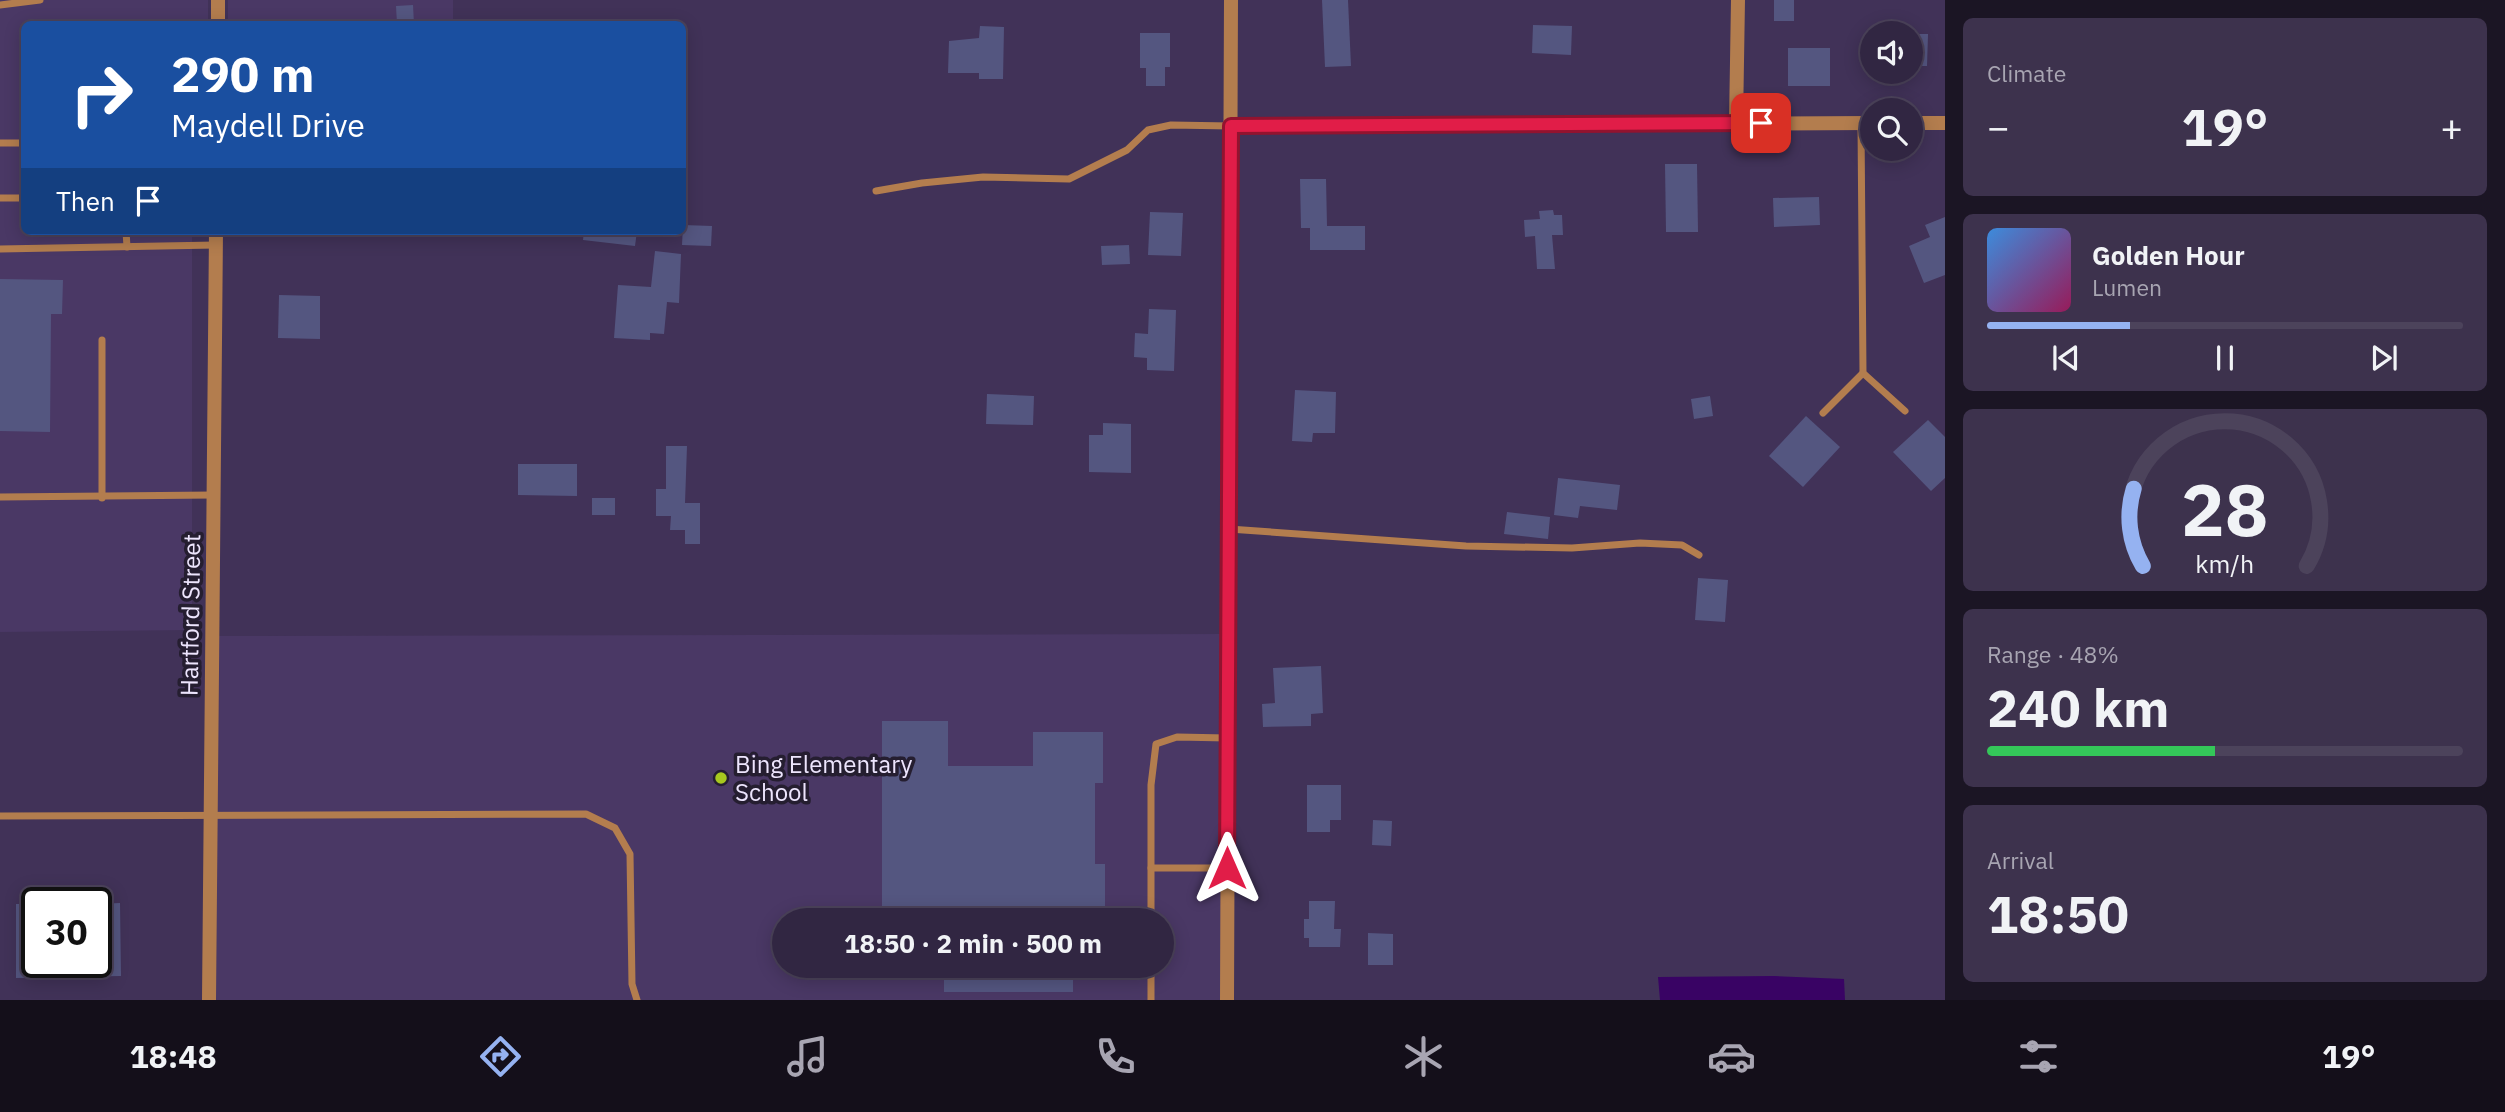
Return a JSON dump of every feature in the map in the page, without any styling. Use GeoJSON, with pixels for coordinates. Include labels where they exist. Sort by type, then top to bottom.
{"type":"FeatureCollection","features":[{"type":"Feature","properties":{"kind":"street"},"geometry":{"type":"LineString","coordinates":[[218,0],[218,21]]}},
{"type":"Feature","properties":{"kind":"street"},"geometry":{"type":"LineString","coordinates":[[1227,1000],[1231,0]]}},
{"type":"Feature","properties":{"kind":"street"},"geometry":{"type":"LineString","coordinates":[[1736,123],[1738,0]]}},
{"type":"Feature","properties":{"kind":"street"},"geometry":{"type":"LineString","coordinates":[[1231,126],[1860,123]]}},
{"type":"Feature","properties":{"kind":"street"},"geometry":{"type":"LineString","coordinates":[[1923,123],[1945,123]]}},
{"type":"Feature","properties":{"kind":"street","name":"Hartford Street"},"geometry":{"type":"LineString","coordinates":[[209,1000],[216,238]]}},
{"type":"Feature","properties":{"kind":"lane"},"geometry":{"type":"LineString","coordinates":[[0,5],[40,0]]}},
{"type":"Feature","properties":{"kind":"lane"},"geometry":{"type":"LineString","coordinates":[[876,191],[983,177],[1069,179],[1127,150],[1148,130],[1171,125],[1231,126]]}},
{"type":"Feature","properties":{"kind":"lane"},"geometry":{"type":"LineString","coordinates":[[0,143],[21,143]]}},
{"type":"Feature","properties":{"kind":"lane"},"geometry":{"type":"LineString","coordinates":[[1823,413],[1863,373],[1866,161]]}},
{"type":"Feature","properties":{"kind":"lane"},"geometry":{"type":"LineString","coordinates":[[0,198],[21,198]]}},
{"type":"Feature","properties":{"kind":"lane"},"geometry":{"type":"LineString","coordinates":[[126,235],[127,247]]}},
{"type":"Feature","properties":{"kind":"lane"},"geometry":{"type":"LineString","coordinates":[[0,249],[127,247],[216,238]]}},
{"type":"Feature","properties":{"kind":"lane"},"geometry":{"type":"LineString","coordinates":[[102,340],[102,498]]}},
{"type":"Feature","properties":{"kind":"lane"},"geometry":{"type":"LineString","coordinates":[[1863,373],[1905,411]]}},
{"type":"Feature","properties":{"kind":"lane"},"geometry":{"type":"LineString","coordinates":[[0,497],[214,495]]}},
{"type":"Feature","properties":{"kind":"lane"},"geometry":{"type":"LineString","coordinates":[[1229,529],[1466,546],[1572,548],[1640,543],[1682,545],[1699,555]]}},
{"type":"Feature","properties":{"kind":"lane"},"geometry":{"type":"LineString","coordinates":[[1151,908],[1152,785],[1157,744],[1177,737],[1228,738]]}},
{"type":"Feature","properties":{"kind":"lane"},"geometry":{"type":"LineString","coordinates":[[0,816],[565,813],[601,818],[615,828],[630,854],[632,984],[637,1000]]}},
{"type":"Feature","properties":{"kind":"lane"},"geometry":{"type":"LineString","coordinates":[[1151,868],[1227,868]]}},
{"type":"Feature","properties":{"kind":"lane"},"geometry":{"type":"LineString","coordinates":[[1151,978],[1151,1000]]}},
{"type":"Feature","properties":{"kind":"shaded area"},"geometry":{"type":"Polygon","coordinates":[[[0,0],[208,0],[208,21],[21,21],[21,235],[192,235],[192,630],[0,632],[0,0]]]}},
{"type":"Feature","properties":{"kind":"shaded area"},"geometry":{"type":"Polygon","coordinates":[[[228,0],[453,0],[453,21],[228,21],[228,0]]]}},
{"type":"Feature","properties":{"kind":"shaded area","name":"Bing Elementary School"},"geometry":{"type":"Polygon","coordinates":[[[1230,634],[1229,1000],[211,1000],[214,636],[1230,634]]]}},
{"type":"Feature","properties":{"kind":"shaded area"},"geometry":{"type":"Polygon","coordinates":[[[1774,976],[1844,979],[1845,1000],[1660,1000],[1658,977],[1774,976]]]}},
{"type":"Feature","properties":{"kind":"building"},"geometry":{"type":"Polygon","coordinates":[[[1322,0],[1348,0],[1351,66],[1325,67],[1322,0]]]}},
{"type":"Feature","properties":{"kind":"building"},"geometry":{"type":"Polygon","coordinates":[[[1774,0],[1794,0],[1794,21],[1774,21],[1774,0]]]}},
{"type":"Feature","properties":{"kind":"building"},"geometry":{"type":"Polygon","coordinates":[[[413,5],[414,21],[397,21],[396,6],[413,5]]]}},
{"type":"Feature","properties":{"kind":"building"},"geometry":{"type":"Polygon","coordinates":[[[1533,25],[1572,26],[1571,55],[1532,53],[1533,25]]]}},
{"type":"Feature","properties":{"kind":"building"},"geometry":{"type":"Polygon","coordinates":[[[980,26],[1004,27],[1003,79],[979,79],[979,73],[948,73],[949,41],[979,38],[980,26]]]}},
{"type":"Feature","properties":{"kind":"building"},"geometry":{"type":"Polygon","coordinates":[[[1140,33],[1170,33],[1170,67],[1165,67],[1165,86],[1146,86],[1146,68],[1140,68],[1140,33]]]}},
{"type":"Feature","properties":{"kind":"building"},"geometry":{"type":"Polygon","coordinates":[[[1923,34],[1928,34],[1927,66],[1923,66],[1923,34]]]}},
{"type":"Feature","properties":{"kind":"building"},"geometry":{"type":"Polygon","coordinates":[[[1788,48],[1830,48],[1830,86],[1788,86],[1788,48]]]}},
{"type":"Feature","properties":{"kind":"building"},"geometry":{"type":"Polygon","coordinates":[[[1665,164],[1697,164],[1698,232],[1666,232],[1665,164]]]}},
{"type":"Feature","properties":{"kind":"building"},"geometry":{"type":"Polygon","coordinates":[[[1300,179],[1326,179],[1327,226],[1365,226],[1365,250],[1310,250],[1310,228],[1301,228],[1300,179]]]}},
{"type":"Feature","properties":{"kind":"building"},"geometry":{"type":"Polygon","coordinates":[[[1819,197],[1820,225],[1774,227],[1773,198],[1819,197]]]}},
{"type":"Feature","properties":{"kind":"building"},"geometry":{"type":"Polygon","coordinates":[[[1553,210],[1554,215],[1562,215],[1563,235],[1552,235],[1555,269],[1537,269],[1535,236],[1525,237],[1524,220],[1540,219],[1539,211],[1553,210]]]}},
{"type":"Feature","properties":{"kind":"building"},"geometry":{"type":"Polygon","coordinates":[[[1150,212],[1183,213],[1181,256],[1148,255],[1150,212]]]}},
{"type":"Feature","properties":{"kind":"building"},"geometry":{"type":"Polygon","coordinates":[[[1945,217],[1945,275],[1924,283],[1909,246],[1930,237],[1925,225],[1945,217]]]}},
{"type":"Feature","properties":{"kind":"building"},"geometry":{"type":"Polygon","coordinates":[[[686,225],[712,226],[711,246],[682,245],[686,225]]]}},
{"type":"Feature","properties":{"kind":"building"},"geometry":{"type":"Polygon","coordinates":[[[584,235],[636,235],[635,246],[583,240],[584,235]]]}},
{"type":"Feature","properties":{"kind":"building"},"geometry":{"type":"Polygon","coordinates":[[[1129,245],[1130,264],[1102,265],[1101,246],[1129,245]]]}},
{"type":"Feature","properties":{"kind":"building"},"geometry":{"type":"Polygon","coordinates":[[[655,251],[681,254],[679,303],[667,302],[664,334],[650,333],[650,340],[614,338],[618,285],[651,287],[655,251]]]}},
{"type":"Feature","properties":{"kind":"building"},"geometry":{"type":"Polygon","coordinates":[[[0,279],[63,280],[62,314],[51,314],[50,432],[0,431],[0,279]]]}},
{"type":"Feature","properties":{"kind":"building"},"geometry":{"type":"Polygon","coordinates":[[[279,295],[320,296],[320,339],[278,338],[279,295]]]}},
{"type":"Feature","properties":{"kind":"building"},"geometry":{"type":"Polygon","coordinates":[[[1149,309],[1176,310],[1174,371],[1147,370],[1147,358],[1134,357],[1135,333],[1148,334],[1149,309]]]}},
{"type":"Feature","properties":{"kind":"building"},"geometry":{"type":"Polygon","coordinates":[[[1295,390],[1336,392],[1335,433],[1313,433],[1312,442],[1292,441],[1295,390]]]}},
{"type":"Feature","properties":{"kind":"building"},"geometry":{"type":"Polygon","coordinates":[[[987,394],[1034,396],[1033,425],[986,424],[987,394]]]}},
{"type":"Feature","properties":{"kind":"building"},"geometry":{"type":"Polygon","coordinates":[[[1710,396],[1713,416],[1694,419],[1691,399],[1710,396]]]}},
{"type":"Feature","properties":{"kind":"building"},"geometry":{"type":"Polygon","coordinates":[[[1806,416],[1840,447],[1803,487],[1769,456],[1806,416]]]}},
{"type":"Feature","properties":{"kind":"building"},"geometry":{"type":"Polygon","coordinates":[[[1928,420],[1945,437],[1945,478],[1931,491],[1893,452],[1928,420]]]}},
{"type":"Feature","properties":{"kind":"building"},"geometry":{"type":"Polygon","coordinates":[[[1103,423],[1131,424],[1131,473],[1089,472],[1089,435],[1103,435],[1103,423]]]}},
{"type":"Feature","properties":{"kind":"building"},"geometry":{"type":"Polygon","coordinates":[[[666,446],[687,446],[685,503],[700,503],[700,544],[685,544],[685,530],[670,530],[671,516],[656,516],[656,489],[666,489],[666,446]]]}},
{"type":"Feature","properties":{"kind":"building"},"geometry":{"type":"Polygon","coordinates":[[[518,464],[577,464],[577,496],[518,495],[518,464]]]}},
{"type":"Feature","properties":{"kind":"building"},"geometry":{"type":"Polygon","coordinates":[[[1558,478],[1620,485],[1617,510],[1580,506],[1578,518],[1554,515],[1558,478]]]}},
{"type":"Feature","properties":{"kind":"building"},"geometry":{"type":"Polygon","coordinates":[[[592,498],[615,498],[615,515],[592,515],[592,498]]]}},
{"type":"Feature","properties":{"kind":"building"},"geometry":{"type":"Polygon","coordinates":[[[1507,512],[1550,517],[1548,539],[1504,534],[1507,512]]]}},
{"type":"Feature","properties":{"kind":"building"},"geometry":{"type":"Polygon","coordinates":[[[1698,578],[1728,580],[1725,622],[1695,620],[1698,578]]]}},
{"type":"Feature","properties":{"kind":"building"},"geometry":{"type":"Polygon","coordinates":[[[1321,666],[1323,713],[1311,714],[1311,726],[1263,727],[1262,704],[1275,703],[1273,668],[1321,666]]]}},
{"type":"Feature","properties":{"kind":"building","name":"Bing Elementary School"},"geometry":{"type":"Polygon","coordinates":[[[882,721],[948,721],[948,766],[1033,766],[1033,732],[1103,732],[1103,783],[1095,783],[1095,864],[1105,864],[1105,908],[882,908],[882,721]]]}},
{"type":"Feature","properties":{"kind":"building"},"geometry":{"type":"Polygon","coordinates":[[[1307,785],[1341,785],[1341,820],[1330,820],[1330,832],[1307,832],[1307,785]]]}},
{"type":"Feature","properties":{"kind":"building"},"geometry":{"type":"Polygon","coordinates":[[[1373,820],[1392,821],[1391,846],[1372,845],[1373,820]]]}},
{"type":"Feature","properties":{"kind":"building"},"geometry":{"type":"Polygon","coordinates":[[[1309,901],[1335,901],[1334,929],[1341,929],[1340,947],[1309,947],[1309,938],[1304,938],[1304,919],[1309,919],[1309,901]]]}},
{"type":"Feature","properties":{"kind":"building"},"geometry":{"type":"Polygon","coordinates":[[[112,903],[120,903],[121,976],[112,976],[112,903]]]}},
{"type":"Feature","properties":{"kind":"building"},"geometry":{"type":"Polygon","coordinates":[[[16,904],[21,904],[21,978],[16,978],[16,904]]]}},
{"type":"Feature","properties":{"kind":"building"},"geometry":{"type":"Polygon","coordinates":[[[1368,933],[1393,934],[1393,965],[1368,965],[1368,933]]]}},
{"type":"Feature","properties":{"kind":"building"},"geometry":{"type":"Polygon","coordinates":[[[944,978],[1073,978],[1073,992],[944,992],[944,978]]]}},
{"type":"Feature","properties":{"kind":"place","name":"Bing Elementary School"},"geometry":{"type":"Point","coordinates":[721,778]}},
{"type":"Feature","properties":{"kind":"route"},"geometry":{"type":"LineString","coordinates":[[1227,868],[1231,126],[1761,123]]}}]}
